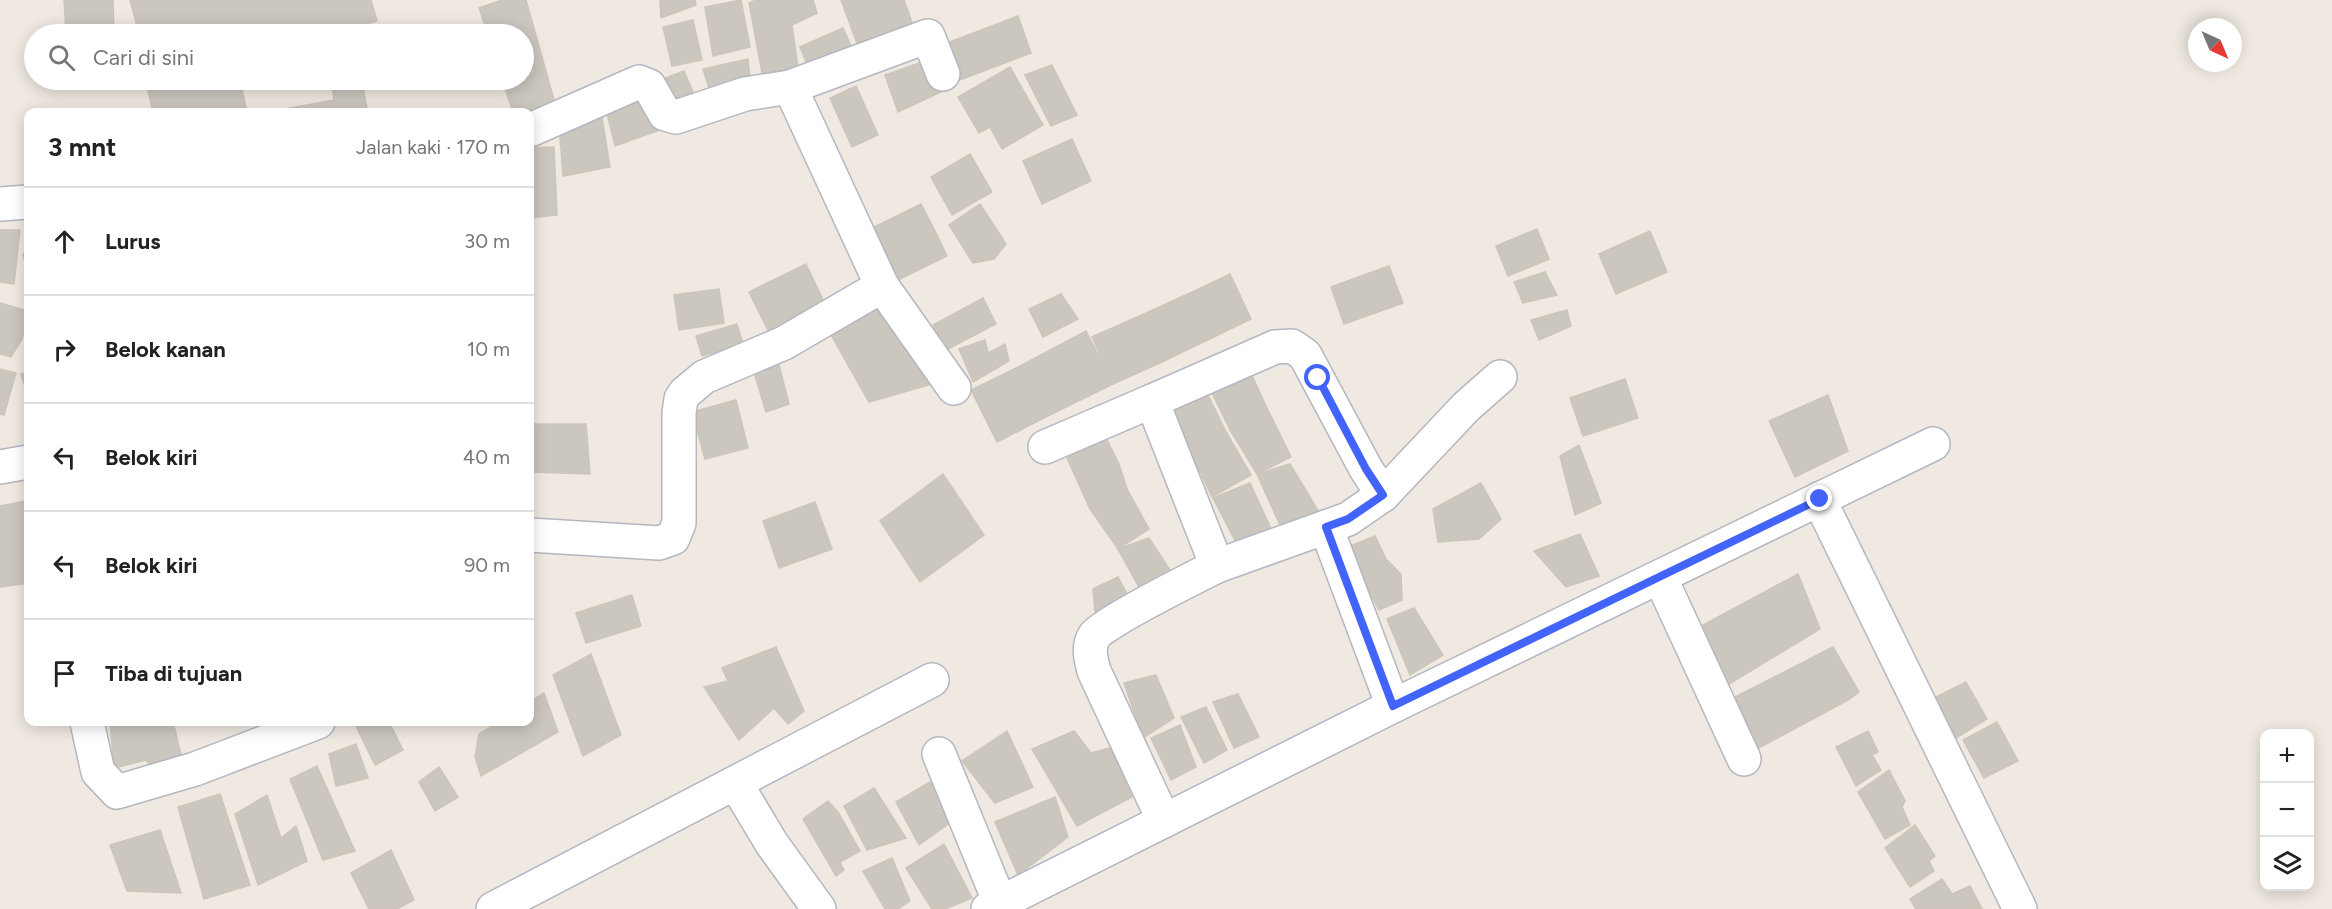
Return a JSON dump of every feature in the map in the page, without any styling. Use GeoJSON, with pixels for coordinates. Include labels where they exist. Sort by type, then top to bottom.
{"type":"FeatureCollection","features":[{"type":"Feature","properties":{"kind":"street"},"geometry":{"type":"LineString","coordinates":[[534,128],[639,82],[649,86],[665,114],[676,117],[745,94],[790,87],[928,36],[943,74]]}},
{"type":"Feature","properties":{"kind":"street"},"geometry":{"type":"LineString","coordinates":[[790,87],[882,286],[954,388]]}},
{"type":"Feature","properties":{"kind":"street"},"geometry":{"type":"LineString","coordinates":[[0,204],[24,202]]}},
{"type":"Feature","properties":{"kind":"street"},"geometry":{"type":"LineString","coordinates":[[534,535],[659,543],[673,538],[679,523],[679,413],[685,393],[704,377],[784,343],[882,286]]}},
{"type":"Feature","properties":{"kind":"street"},"geometry":{"type":"LineString","coordinates":[[1045,447],[1275,346],[1292,346],[1305,356],[1366,469],[1383,495]]}},
{"type":"Feature","properties":{"kind":"street"},"geometry":{"type":"LineString","coordinates":[[1164,821],[1094,671],[1089,652],[1095,634],[1116,620],[1216,566],[1348,519],[1383,495],[1466,407],[1500,377]]}},
{"type":"Feature","properties":{"kind":"street"},"geometry":{"type":"LineString","coordinates":[[1152,401],[1216,566]]}},
{"type":"Feature","properties":{"kind":"street"},"geometry":{"type":"LineString","coordinates":[[939,754],[994,906],[1393,706],[1933,444]]}},
{"type":"Feature","properties":{"kind":"street"},"geometry":{"type":"LineString","coordinates":[[1820,499],[2020,909]]}},
{"type":"Feature","properties":{"kind":"street"},"geometry":{"type":"LineString","coordinates":[[1326,527],[1393,706]]}},
{"type":"Feature","properties":{"kind":"street"},"geometry":{"type":"LineString","coordinates":[[1660,577],[1744,759]]}},
{"type":"Feature","properties":{"kind":"street"},"geometry":{"type":"LineString","coordinates":[[493,909],[932,680]]}},
{"type":"Feature","properties":{"kind":"street"},"geometry":{"type":"LineString","coordinates":[[88,726],[98,772],[117,792],[195,769],[308,726]]}},
{"type":"Feature","properties":{"kind":"street"},"geometry":{"type":"LineString","coordinates":[[736,783],[772,844],[819,909]]}},
{"type":"Feature","properties":{"kind":"building"},"geometry":{"type":"Polygon","coordinates":[[[64,0],[113,0],[114,24],[65,24],[64,0]]]}},
{"type":"Feature","properties":{"kind":"building"},"geometry":{"type":"Polygon","coordinates":[[[130,0],[371,0],[377,21],[366,24],[136,24],[130,0]]]}},
{"type":"Feature","properties":{"kind":"building"},"geometry":{"type":"Polygon","coordinates":[[[502,0],[526,0],[533,24],[485,24],[479,8],[502,0]]]}},
{"type":"Feature","properties":{"kind":"building"},"geometry":{"type":"Polygon","coordinates":[[[660,0],[695,0],[696,5],[661,18],[660,0]]]}},
{"type":"Feature","properties":{"kind":"building"},"geometry":{"type":"Polygon","coordinates":[[[741,0],[750,47],[713,56],[705,7],[741,0]]]}},
{"type":"Feature","properties":{"kind":"building"},"geometry":{"type":"Polygon","coordinates":[[[756,0],[813,0],[817,13],[792,25],[798,68],[762,73],[749,3],[756,0]]]}},
{"type":"Feature","properties":{"kind":"building"},"geometry":{"type":"Polygon","coordinates":[[[841,0],[904,0],[913,25],[858,46],[841,0]]]}},
{"type":"Feature","properties":{"kind":"building"},"geometry":{"type":"Polygon","coordinates":[[[1018,16],[1031,53],[957,81],[942,45],[1018,16]]]}},
{"type":"Feature","properties":{"kind":"building"},"geometry":{"type":"Polygon","coordinates":[[[693,20],[702,60],[672,66],[663,27],[693,20]]]}},
{"type":"Feature","properties":{"kind":"building"},"geometry":{"type":"Polygon","coordinates":[[[843,28],[855,55],[811,74],[800,47],[843,28]]]}},
{"type":"Feature","properties":{"kind":"building"},"geometry":{"type":"Polygon","coordinates":[[[534,29],[556,107],[534,111],[534,108],[512,108],[505,90],[534,90],[534,29]]]}},
{"type":"Feature","properties":{"kind":"building"},"geometry":{"type":"Polygon","coordinates":[[[748,59],[750,79],[710,91],[703,69],[748,59]]]}},
{"type":"Feature","properties":{"kind":"building"},"geometry":{"type":"Polygon","coordinates":[[[931,59],[943,91],[898,112],[885,75],[931,59]]]}},
{"type":"Feature","properties":{"kind":"building"},"geometry":{"type":"Polygon","coordinates":[[[1052,65],[1077,115],[1051,126],[1025,75],[1052,65]]]}},
{"type":"Feature","properties":{"kind":"building"},"geometry":{"type":"Polygon","coordinates":[[[1010,67],[1043,125],[1002,149],[990,127],[979,133],[958,97],[1010,67]]]}},
{"type":"Feature","properties":{"kind":"building"},"geometry":{"type":"Polygon","coordinates":[[[684,71],[696,99],[669,108],[658,81],[684,71]]]}},
{"type":"Feature","properties":{"kind":"building"},"geometry":{"type":"Polygon","coordinates":[[[856,86],[878,135],[852,147],[830,98],[856,86]]]}},
{"type":"Feature","properties":{"kind":"building"},"geometry":{"type":"Polygon","coordinates":[[[641,87],[665,128],[615,146],[605,105],[641,87]]]}},
{"type":"Feature","properties":{"kind":"building"},"geometry":{"type":"Polygon","coordinates":[[[148,90],[242,90],[246,108],[152,108],[148,90]]]}},
{"type":"Feature","properties":{"kind":"building"},"geometry":{"type":"Polygon","coordinates":[[[332,90],[364,90],[367,108],[291,108],[334,100],[332,90]]]}},
{"type":"Feature","properties":{"kind":"building"},"geometry":{"type":"Polygon","coordinates":[[[601,111],[610,167],[563,176],[559,123],[601,111]]]}},
{"type":"Feature","properties":{"kind":"building"},"geometry":{"type":"Polygon","coordinates":[[[1072,139],[1091,181],[1042,204],[1023,161],[1072,139]]]}},
{"type":"Feature","properties":{"kind":"building"},"geometry":{"type":"Polygon","coordinates":[[[554,147],[557,215],[534,218],[534,148],[554,147]]]}},
{"type":"Feature","properties":{"kind":"building"},"geometry":{"type":"Polygon","coordinates":[[[970,154],[992,192],[952,215],[931,177],[970,154]]]}},
{"type":"Feature","properties":{"kind":"building"},"geometry":{"type":"Polygon","coordinates":[[[921,204],[937,235],[881,262],[866,231],[921,204]]]}},
{"type":"Feature","properties":{"kind":"building"},"geometry":{"type":"Polygon","coordinates":[[[980,204],[1006,244],[994,259],[973,263],[949,225],[980,204]]]}},
{"type":"Feature","properties":{"kind":"building"},"geometry":{"type":"Polygon","coordinates":[[[1537,229],[1549,259],[1508,276],[1496,246],[1537,229]]]}},
{"type":"Feature","properties":{"kind":"building"},"geometry":{"type":"Polygon","coordinates":[[[0,230],[20,230],[14,284],[0,282],[0,230]]]}},
{"type":"Feature","properties":{"kind":"building"},"geometry":{"type":"Polygon","coordinates":[[[1650,231],[1667,272],[1616,294],[1599,254],[1650,231]]]}},
{"type":"Feature","properties":{"kind":"building"},"geometry":{"type":"Polygon","coordinates":[[[937,235],[947,256],[892,283],[881,262],[937,235]]]}},
{"type":"Feature","properties":{"kind":"building"},"geometry":{"type":"Polygon","coordinates":[[[806,264],[825,304],[769,332],[749,292],[806,264]]]}},
{"type":"Feature","properties":{"kind":"building"},"geometry":{"type":"Polygon","coordinates":[[[1389,266],[1403,303],[1344,324],[1331,287],[1389,266]]]}},
{"type":"Feature","properties":{"kind":"building"},"geometry":{"type":"Polygon","coordinates":[[[1545,272],[1557,295],[1523,303],[1514,282],[1545,272]]]}},
{"type":"Feature","properties":{"kind":"building"},"geometry":{"type":"Polygon","coordinates":[[[1230,274],[1251,319],[1212,338],[1190,293],[1230,274]]]}},
{"type":"Feature","properties":{"kind":"building"},"geometry":{"type":"Polygon","coordinates":[[[719,289],[724,323],[679,330],[674,295],[719,289]]]}},
{"type":"Feature","properties":{"kind":"building"},"geometry":{"type":"Polygon","coordinates":[[[1190,293],[1212,338],[1164,361],[1144,314],[1190,293]]]}},
{"type":"Feature","properties":{"kind":"building"},"geometry":{"type":"Polygon","coordinates":[[[1061,294],[1078,319],[1043,337],[1029,309],[1061,294]]]}},
{"type":"Feature","properties":{"kind":"building"},"geometry":{"type":"Polygon","coordinates":[[[983,298],[996,324],[946,350],[933,325],[983,298]]]}},
{"type":"Feature","properties":{"kind":"building"},"geometry":{"type":"Polygon","coordinates":[[[0,303],[24,310],[24,330],[22,339],[11,357],[0,354],[0,303]]]}},
{"type":"Feature","properties":{"kind":"building"},"geometry":{"type":"Polygon","coordinates":[[[887,304],[935,383],[869,402],[830,333],[887,304]]]}},
{"type":"Feature","properties":{"kind":"building"},"geometry":{"type":"Polygon","coordinates":[[[1567,310],[1571,326],[1539,340],[1531,320],[1567,310]]]}},
{"type":"Feature","properties":{"kind":"building"},"geometry":{"type":"Polygon","coordinates":[[[1144,314],[1164,361],[1113,384],[1092,337],[1144,314]]]}},
{"type":"Feature","properties":{"kind":"building"},"geometry":{"type":"Polygon","coordinates":[[[737,324],[743,344],[702,356],[696,336],[737,324]]]}},
{"type":"Feature","properties":{"kind":"building"},"geometry":{"type":"Polygon","coordinates":[[[1086,331],[1113,384],[1044,418],[1018,367],[1086,331]]]}},
{"type":"Feature","properties":{"kind":"building"},"geometry":{"type":"Polygon","coordinates":[[[985,340],[988,353],[1005,344],[1009,361],[973,382],[959,349],[985,340]]]}},
{"type":"Feature","properties":{"kind":"building"},"geometry":{"type":"Polygon","coordinates":[[[778,361],[789,404],[766,412],[753,369],[778,361]]]}},
{"type":"Feature","properties":{"kind":"building"},"geometry":{"type":"Polygon","coordinates":[[[1018,367],[1044,418],[997,442],[971,390],[1018,367]]]}},
{"type":"Feature","properties":{"kind":"building"},"geometry":{"type":"Polygon","coordinates":[[[0,369],[16,373],[4,415],[0,414],[0,369]]]}},
{"type":"Feature","properties":{"kind":"building"},"geometry":{"type":"Polygon","coordinates":[[[1250,371],[1266,406],[1230,430],[1212,393],[1250,371]]]}},
{"type":"Feature","properties":{"kind":"building"},"geometry":{"type":"Polygon","coordinates":[[[1625,379],[1638,418],[1583,436],[1570,398],[1625,379]]]}},
{"type":"Feature","properties":{"kind":"building"},"geometry":{"type":"Polygon","coordinates":[[[1208,395],[1224,428],[1188,446],[1173,411],[1208,395]]]}},
{"type":"Feature","properties":{"kind":"building"},"geometry":{"type":"Polygon","coordinates":[[[1828,395],[1848,451],[1795,477],[1769,421],[1828,395]]]}},
{"type":"Feature","properties":{"kind":"building"},"geometry":{"type":"Polygon","coordinates":[[[736,400],[748,448],[705,459],[692,412],[736,400]]]}},
{"type":"Feature","properties":{"kind":"building"},"geometry":{"type":"Polygon","coordinates":[[[1266,406],[1291,457],[1257,474],[1230,430],[1266,406]]]}},
{"type":"Feature","properties":{"kind":"building"},"geometry":{"type":"Polygon","coordinates":[[[534,424],[586,424],[590,474],[534,472],[534,424]]]}},
{"type":"Feature","properties":{"kind":"building"},"geometry":{"type":"Polygon","coordinates":[[[1224,428],[1251,475],[1212,497],[1188,446],[1224,428]]]}},
{"type":"Feature","properties":{"kind":"building"},"geometry":{"type":"Polygon","coordinates":[[[1105,436],[1119,464],[1127,489],[1090,509],[1067,458],[1102,441],[1105,436]]]}},
{"type":"Feature","properties":{"kind":"building"},"geometry":{"type":"Polygon","coordinates":[[[1579,445],[1601,503],[1575,515],[1560,456],[1579,445]]]}},
{"type":"Feature","properties":{"kind":"building"},"geometry":{"type":"Polygon","coordinates":[[[1290,464],[1322,517],[1284,534],[1257,474],[1290,464]]]}},
{"type":"Feature","properties":{"kind":"building"},"geometry":{"type":"Polygon","coordinates":[[[943,474],[984,535],[920,582],[880,521],[943,474]]]}},
{"type":"Feature","properties":{"kind":"building"},"geometry":{"type":"Polygon","coordinates":[[[1250,483],[1273,533],[1242,554],[1213,498],[1250,483]]]}},
{"type":"Feature","properties":{"kind":"building"},"geometry":{"type":"Polygon","coordinates":[[[1481,483],[1501,519],[1479,539],[1438,542],[1433,509],[1481,483]]]}},
{"type":"Feature","properties":{"kind":"building"},"geometry":{"type":"Polygon","coordinates":[[[1127,489],[1149,529],[1118,549],[1090,509],[1127,489]]]}},
{"type":"Feature","properties":{"kind":"building"},"geometry":{"type":"Polygon","coordinates":[[[24,501],[24,584],[0,587],[0,506],[24,501]]]}},
{"type":"Feature","properties":{"kind":"building"},"geometry":{"type":"Polygon","coordinates":[[[815,502],[832,549],[779,568],[763,521],[815,502]]]}},
{"type":"Feature","properties":{"kind":"building"},"geometry":{"type":"Polygon","coordinates":[[[1580,534],[1599,576],[1566,587],[1534,551],[1580,534]]]}},
{"type":"Feature","properties":{"kind":"building"},"geometry":{"type":"Polygon","coordinates":[[[1375,536],[1386,559],[1401,574],[1402,600],[1379,610],[1346,548],[1375,536]]]}},
{"type":"Feature","properties":{"kind":"building"},"geometry":{"type":"Polygon","coordinates":[[[1149,538],[1179,584],[1145,598],[1118,549],[1149,538]]]}},
{"type":"Feature","properties":{"kind":"building"},"geometry":{"type":"Polygon","coordinates":[[[1798,574],[1820,629],[1721,689],[1690,632],[1798,574]]]}},
{"type":"Feature","properties":{"kind":"building"},"geometry":{"type":"Polygon","coordinates":[[[1118,577],[1134,607],[1096,623],[1093,589],[1118,577]]]}},
{"type":"Feature","properties":{"kind":"building"},"geometry":{"type":"Polygon","coordinates":[[[632,595],[641,626],[586,643],[576,613],[632,595]]]}},
{"type":"Feature","properties":{"kind":"building"},"geometry":{"type":"Polygon","coordinates":[[[1414,608],[1443,655],[1410,675],[1387,619],[1414,608]]]}},
{"type":"Feature","properties":{"kind":"building"},"geometry":{"type":"Polygon","coordinates":[[[776,647],[804,711],[788,724],[774,708],[739,740],[704,687],[728,681],[722,668],[776,647]]]}},
{"type":"Feature","properties":{"kind":"building"},"geometry":{"type":"Polygon","coordinates":[[[1833,647],[1859,692],[1755,750],[1733,698],[1833,647]]]}},
{"type":"Feature","properties":{"kind":"building"},"geometry":{"type":"Polygon","coordinates":[[[591,654],[621,735],[583,756],[553,675],[591,654]]]}},
{"type":"Feature","properties":{"kind":"building"},"geometry":{"type":"Polygon","coordinates":[[[1156,675],[1174,718],[1143,738],[1124,683],[1156,675]]]}},
{"type":"Feature","properties":{"kind":"building"},"geometry":{"type":"Polygon","coordinates":[[[1966,682],[1987,719],[1948,743],[1933,719],[1944,714],[1936,697],[1966,682]]]}},
{"type":"Feature","properties":{"kind":"building"},"geometry":{"type":"Polygon","coordinates":[[[544,693],[558,732],[481,776],[475,757],[479,734],[492,726],[534,726],[534,699],[544,693]]]}},
{"type":"Feature","properties":{"kind":"building"},"geometry":{"type":"Polygon","coordinates":[[[1238,694],[1259,737],[1234,748],[1213,702],[1238,694]]]}},
{"type":"Feature","properties":{"kind":"building"},"geometry":{"type":"Polygon","coordinates":[[[1206,707],[1227,750],[1204,763],[1181,717],[1206,707]]]}},
{"type":"Feature","properties":{"kind":"building"},"geometry":{"type":"Polygon","coordinates":[[[1997,722],[2018,761],[1984,778],[1963,740],[1997,722]]]}},
{"type":"Feature","properties":{"kind":"building"},"geometry":{"type":"Polygon","coordinates":[[[1180,725],[1196,767],[1171,780],[1151,738],[1180,725]]]}},
{"type":"Feature","properties":{"kind":"building"},"geometry":{"type":"Polygon","coordinates":[[[110,726],[174,726],[181,754],[152,769],[146,760],[114,768],[110,726]]]}},
{"type":"Feature","properties":{"kind":"building"},"geometry":{"type":"Polygon","coordinates":[[[356,726],[391,726],[403,750],[375,765],[356,726]]]}},
{"type":"Feature","properties":{"kind":"building"},"geometry":{"type":"Polygon","coordinates":[[[1007,731],[1033,787],[995,803],[962,761],[1007,731]]]}},
{"type":"Feature","properties":{"kind":"building"},"geometry":{"type":"Polygon","coordinates":[[[1074,731],[1091,753],[1110,748],[1132,797],[1077,826],[1032,749],[1074,731]]]}},
{"type":"Feature","properties":{"kind":"building"},"geometry":{"type":"Polygon","coordinates":[[[1868,731],[1878,752],[1872,755],[1881,770],[1856,786],[1836,747],[1868,731]]]}},
{"type":"Feature","properties":{"kind":"building"},"geometry":{"type":"Polygon","coordinates":[[[356,744],[368,778],[336,786],[329,754],[356,744]]]}},
{"type":"Feature","properties":{"kind":"building"},"geometry":{"type":"Polygon","coordinates":[[[317,766],[355,851],[323,860],[290,779],[317,766]]]}},
{"type":"Feature","properties":{"kind":"building"},"geometry":{"type":"Polygon","coordinates":[[[439,767],[458,797],[435,811],[419,782],[439,767]]]}},
{"type":"Feature","properties":{"kind":"building"},"geometry":{"type":"Polygon","coordinates":[[[1889,770],[1905,801],[1902,807],[1910,825],[1885,839],[1858,792],[1889,770]]]}},
{"type":"Feature","properties":{"kind":"building"},"geometry":{"type":"Polygon","coordinates":[[[930,782],[951,822],[919,845],[896,802],[930,782]]]}},
{"type":"Feature","properties":{"kind":"building"},"geometry":{"type":"Polygon","coordinates":[[[874,788],[906,838],[867,850],[844,806],[874,788]]]}},
{"type":"Feature","properties":{"kind":"building"},"geometry":{"type":"Polygon","coordinates":[[[220,794],[250,885],[204,899],[178,807],[220,794]]]}},
{"type":"Feature","properties":{"kind":"building"},"geometry":{"type":"Polygon","coordinates":[[[267,795],[281,838],[296,826],[307,861],[258,885],[235,814],[267,795]]]}},
{"type":"Feature","properties":{"kind":"building"},"geometry":{"type":"Polygon","coordinates":[[[1055,797],[1068,837],[1018,875],[995,822],[1055,797]]]}},
{"type":"Feature","properties":{"kind":"building"},"geometry":{"type":"Polygon","coordinates":[[[828,801],[838,812],[860,851],[840,862],[844,870],[836,876],[803,819],[828,801]]]}},
{"type":"Feature","properties":{"kind":"building"},"geometry":{"type":"Polygon","coordinates":[[[1915,825],[1935,856],[1929,861],[1934,871],[1910,887],[1885,848],[1915,825]]]}},
{"type":"Feature","properties":{"kind":"building"},"geometry":{"type":"Polygon","coordinates":[[[160,830],[181,893],[127,891],[110,845],[160,830]]]}},
{"type":"Feature","properties":{"kind":"building"},"geometry":{"type":"Polygon","coordinates":[[[944,844],[972,898],[945,909],[932,909],[906,868],[944,844]]]}},
{"type":"Feature","properties":{"kind":"building"},"geometry":{"type":"Polygon","coordinates":[[[391,850],[414,900],[397,909],[369,909],[351,873],[391,850]]]}},
{"type":"Feature","properties":{"kind":"building"},"geometry":{"type":"Polygon","coordinates":[[[892,858],[910,901],[898,909],[885,909],[863,871],[892,858]]]}},
{"type":"Feature","properties":{"kind":"building"},"geometry":{"type":"Polygon","coordinates":[[[1942,879],[1952,894],[1970,886],[1982,909],[1916,909],[1910,899],[1942,879]]]}},
{"type":"Feature","properties":{"kind":"route"},"geometry":{"type":"LineString","coordinates":[[1318,378],[1366,469],[1383,495],[1348,519],[1326,527],[1393,706],[1820,499]]}}]}
